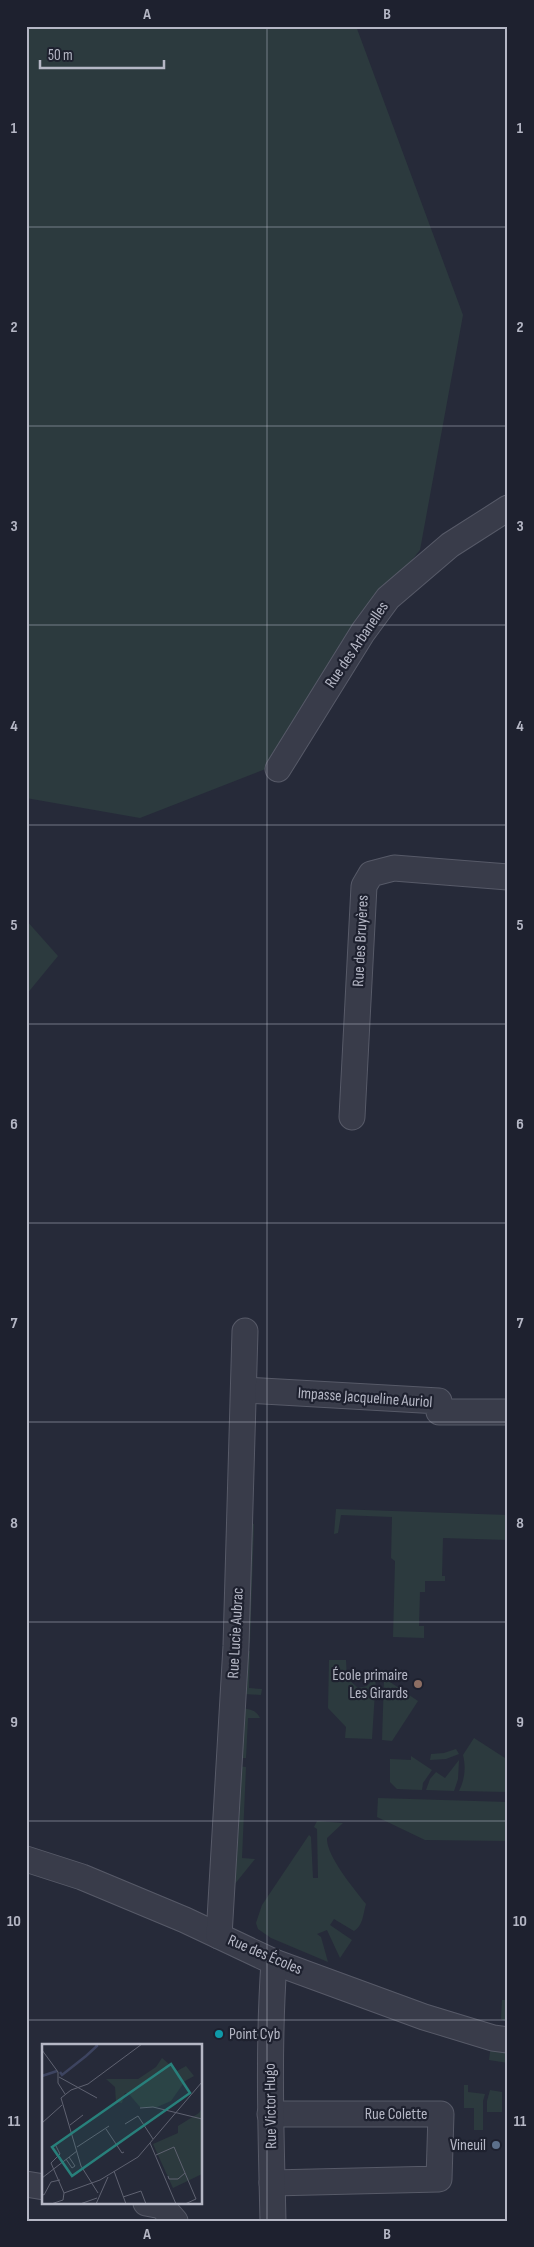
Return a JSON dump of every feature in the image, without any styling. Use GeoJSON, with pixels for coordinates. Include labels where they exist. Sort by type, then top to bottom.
{"type":"FeatureCollection","features":[{"type":"Feature","properties":{"kind":"street","name":"Rue des Arbanelles"},"geometry":{"type":"LineString","coordinates":[[278,769],[362,632],[388,598],[450,545],[508,508]]}},
{"type":"Feature","properties":{"kind":"street","name":"Rue des Bruyères"},"geometry":{"type":"LineString","coordinates":[[352,1117],[364,886],[371,874],[394,868],[508,877]]}},
{"type":"Feature","properties":{"kind":"street","name":"Rue Lucie Aubrac"},"geometry":{"type":"LineString","coordinates":[[219,1936],[236,1646],[245,1330]]}},
{"type":"Feature","properties":{"kind":"street","name":"Impasse Jacqueline Auriol"},"geometry":{"type":"LineString","coordinates":[[244,1390],[439,1401],[439,1412],[508,1412]]}},
{"type":"Feature","properties":{"kind":"street","name":"Rue des Écoles"},"geometry":{"type":"LineString","coordinates":[[26,1859],[82,1878],[219,1936],[274,1962],[424,2017],[493,2038],[508,2040]]}},
{"type":"Feature","properties":{"kind":"street","name":"Rue Victor Hugo"},"geometry":{"type":"LineString","coordinates":[[273,2221],[270,2013],[274,1962]]}},
{"type":"Feature","properties":{"kind":"street","name":"Rue Colette"},"geometry":{"type":"LineString","coordinates":[[270,2114],[440,2114],[439,2178],[272,2183]]}},
{"type":"Feature","properties":{"kind":"street"},"geometry":{"type":"LineString","coordinates":[[26,2184],[42,2187]]}},
{"type":"Feature","properties":{"kind":"street"},"geometry":{"type":"LineString","coordinates":[[151,2204],[162,2206],[175,2221]]}},
{"type":"Feature","properties":{"kind":"shaded area"},"geometry":{"type":"Polygon","coordinates":[[[26,26],[356,26],[463,315],[420,550],[332,660],[268,768],[140,818],[26,798],[26,26]]]}},
{"type":"Feature","properties":{"kind":"shaded area"},"geometry":{"type":"Polygon","coordinates":[[[26,920],[58,956],[26,995],[26,920]]]}},
{"type":"Feature","properties":{"kind":"shaded area"},"geometry":{"type":"Polygon","coordinates":[[[336,1509],[508,1515],[508,1540],[443,1538],[442,1576],[445,1576],[445,1581],[425,1581],[425,1592],[420,1592],[419,1626],[424,1626],[424,1638],[393,1637],[395,1561],[391,1558],[392,1517],[341,1515],[338,1533],[334,1534],[336,1509]]]}},
{"type":"Feature","properties":{"kind":"shaded area"},"geometry":{"type":"Polygon","coordinates":[[[248,1523],[254,1524],[250,1643],[241,1643],[248,1523]]]}},
{"type":"Feature","properties":{"kind":"shaded area"},"geometry":{"type":"Polygon","coordinates":[[[241,1650],[250,1651],[249,1688],[262,1689],[261,1695],[244,1694],[241,1650]]]}},
{"type":"Feature","properties":{"kind":"shaded area"},"geometry":{"type":"Polygon","coordinates":[[[329,1660],[346,1660],[347,1678],[358,1688],[367,1686],[376,1676],[372,1739],[345,1738],[346,1727],[328,1708],[329,1660]]]}},
{"type":"Feature","properties":{"kind":"shaded area"},"geometry":{"type":"Polygon","coordinates":[[[384,1678],[418,1701],[392,1741],[382,1740],[384,1678]]]}},
{"type":"Feature","properties":{"kind":"shaded area"},"geometry":{"type":"Polygon","coordinates":[[[239,1708],[254,1711],[260,1718],[248,1718],[246,1758],[237,1758],[239,1708]]]}},
{"type":"Feature","properties":{"kind":"shaded area"},"geometry":{"type":"Polygon","coordinates":[[[474,1738],[508,1760],[508,1792],[459,1791],[464,1773],[463,1755],[474,1738]]]}},
{"type":"Feature","properties":{"kind":"shaded area"},"geometry":{"type":"Polygon","coordinates":[[[456,1749],[459,1754],[446,1759],[430,1760],[431,1754],[444,1753],[456,1749]]]}},
{"type":"Feature","properties":{"kind":"shaded area"},"geometry":{"type":"Polygon","coordinates":[[[411,1756],[432,1770],[423,1783],[422,1790],[397,1789],[390,1782],[390,1759],[411,1760],[411,1756]]]}},
{"type":"Feature","properties":{"kind":"shaded area"},"geometry":{"type":"Polygon","coordinates":[[[459,1760],[458,1779],[454,1791],[426,1790],[430,1779],[436,1772],[445,1778],[459,1760]]]}},
{"type":"Feature","properties":{"kind":"shaded area"},"geometry":{"type":"Polygon","coordinates":[[[237,1766],[246,1767],[242,1858],[255,1859],[234,1885],[237,1766]]]}},
{"type":"Feature","properties":{"kind":"shaded area"},"geometry":{"type":"Polygon","coordinates":[[[378,1798],[508,1802],[508,1841],[425,1840],[377,1817],[378,1798]]]}},
{"type":"Feature","properties":{"kind":"shaded area"},"geometry":{"type":"Polygon","coordinates":[[[317,1821],[343,1823],[327,1838],[328,1845],[336,1863],[366,1904],[361,1923],[354,1931],[334,1919],[330,1925],[352,1940],[340,1958],[327,1930],[317,1934],[321,1937],[328,1962],[271,1938],[258,1929],[256,1923],[262,1905],[309,1835],[311,1837],[313,1878],[318,1878],[317,1829],[314,1827],[317,1821]]]}},
{"type":"Feature","properties":{"kind":"shaded area"},"geometry":{"type":"Polygon","coordinates":[[[502,2000],[508,2000],[508,2023],[501,2019],[502,2000]]]}},
{"type":"Feature","properties":{"kind":"shaded area"},"geometry":{"type":"Polygon","coordinates":[[[491,2044],[508,2048],[508,2063],[489,2060],[491,2044]]]}},
{"type":"Feature","properties":{"kind":"shaded area"},"geometry":{"type":"Polygon","coordinates":[[[464,2085],[468,2085],[468,2092],[485,2094],[483,2101],[483,2130],[474,2130],[474,2108],[464,2108],[464,2085]]]}},
{"type":"Feature","properties":{"kind":"shaded area"},"geometry":{"type":"Polygon","coordinates":[[[490,2090],[502,2092],[502,2112],[487,2112],[490,2090]]]}},
{"type":"Feature","properties":{"kind":"place","name":"École primaire Les Girards"},"geometry":{"type":"Point","coordinates":[418,1684]}},
{"type":"Feature","properties":{"kind":"place","name":"Point Cyb"},"geometry":{"type":"Point","coordinates":[219,2034]}},
{"type":"Feature","properties":{"kind":"place","name":"Vineuil"},"geometry":{"type":"Point","coordinates":[496,2145]}}]}
